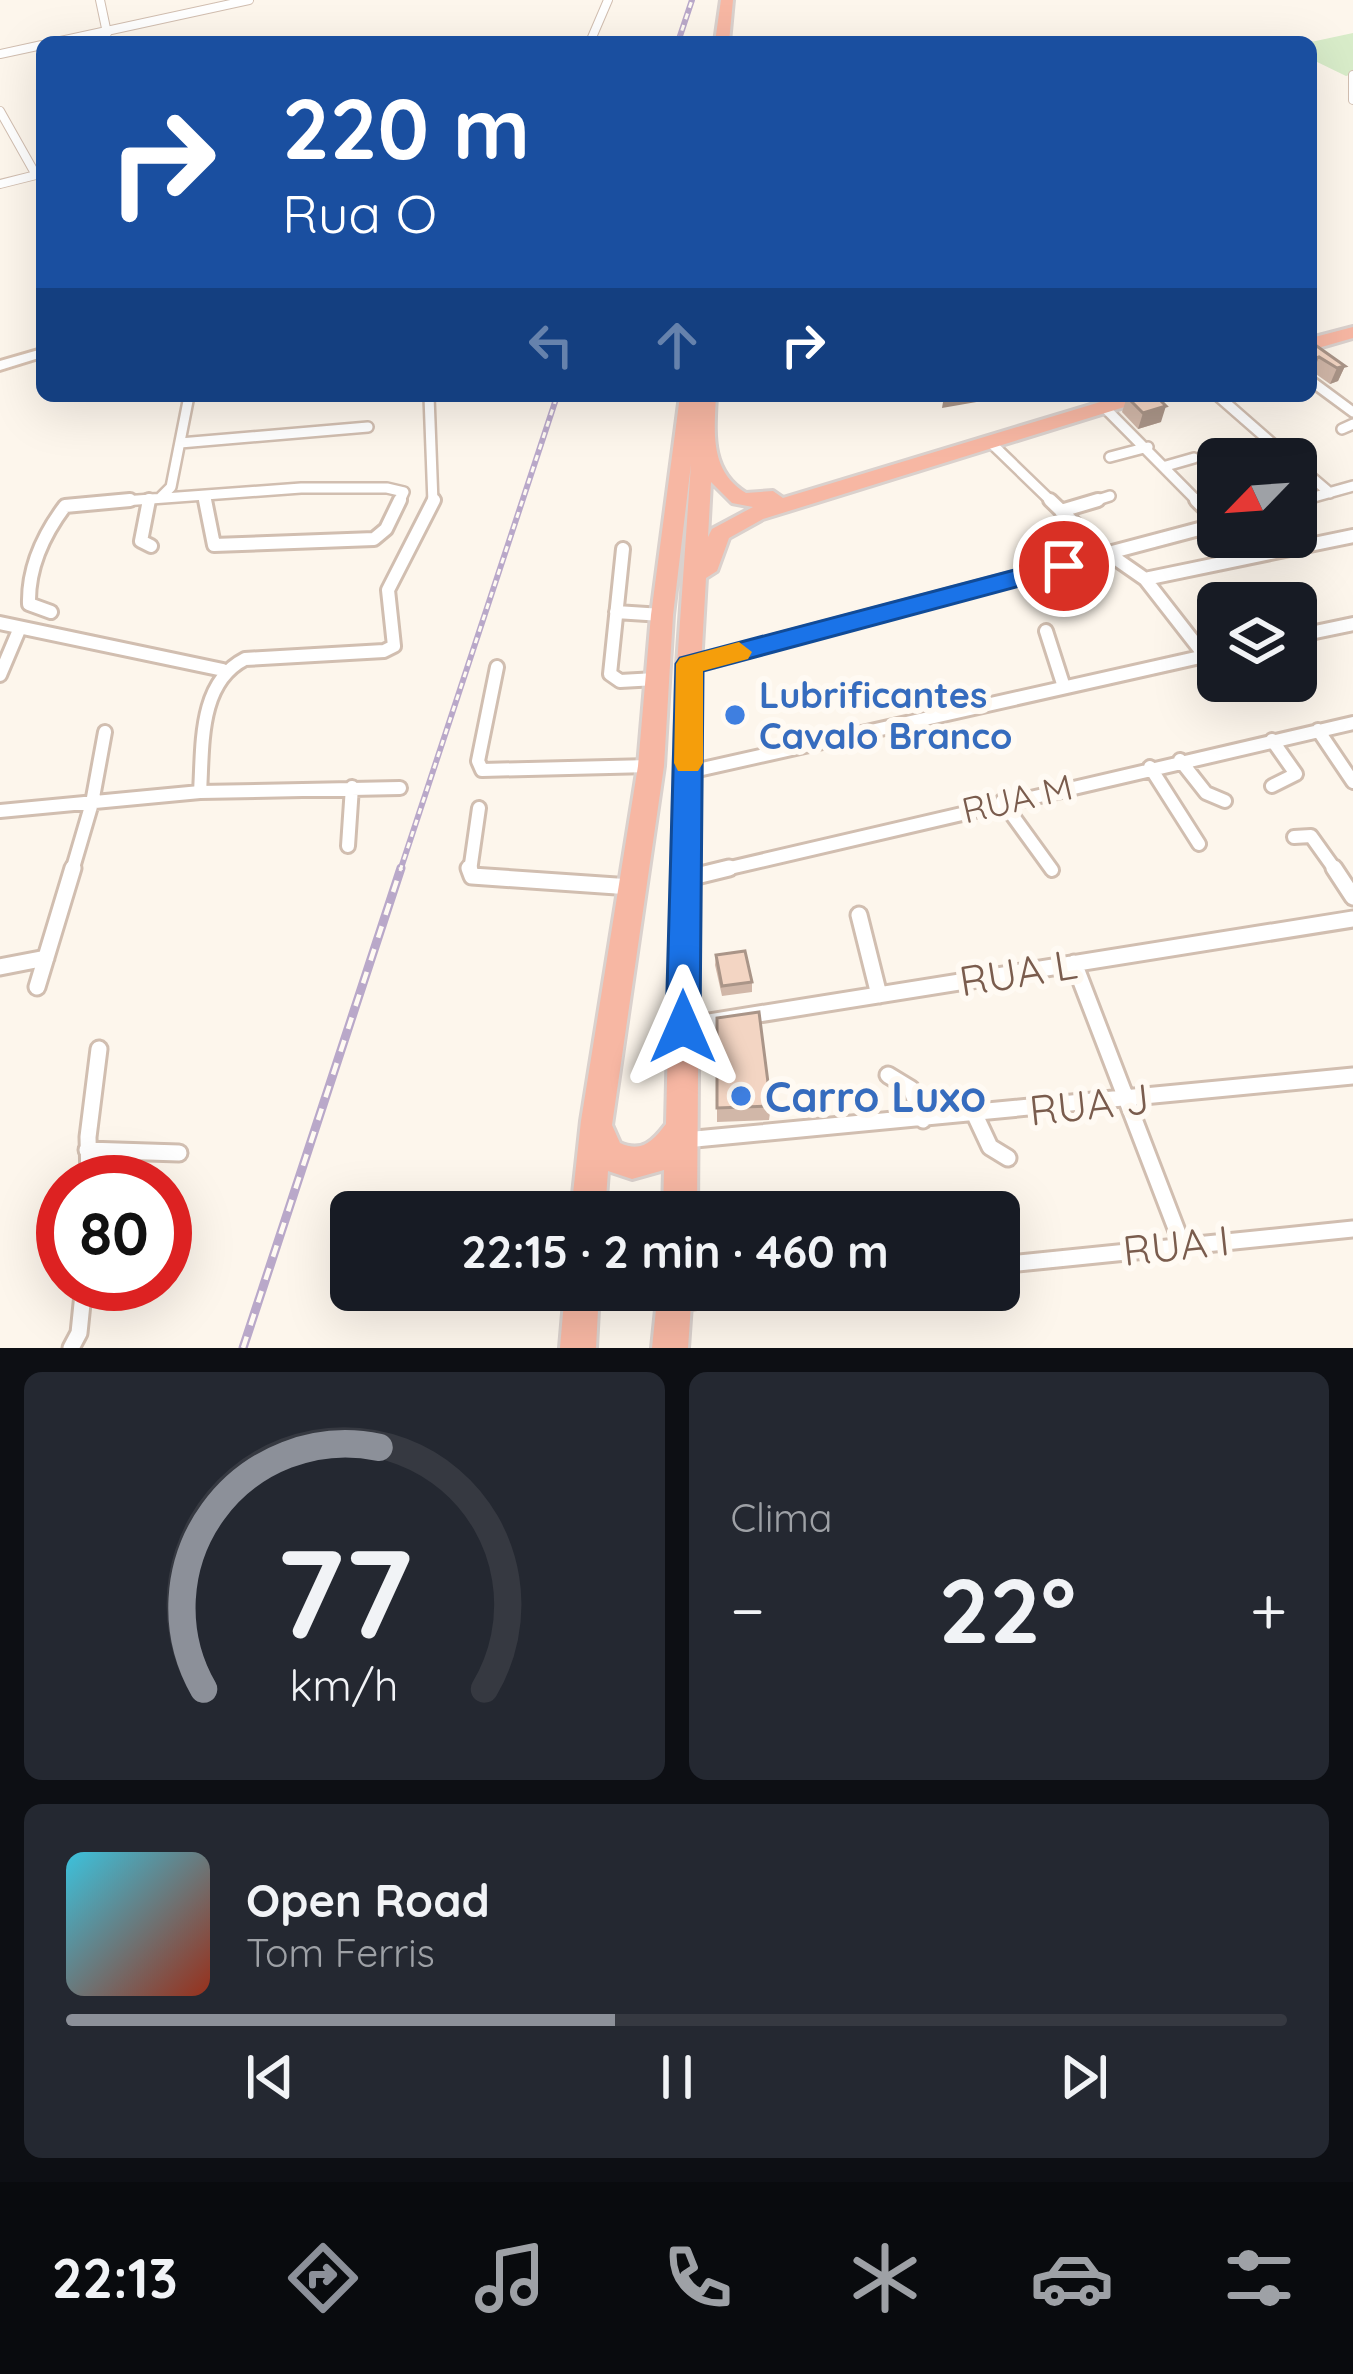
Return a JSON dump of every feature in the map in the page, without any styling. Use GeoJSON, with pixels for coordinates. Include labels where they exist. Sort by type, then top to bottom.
{"type":"FeatureCollection","features":[{"type":"Feature","properties":{"kind":"highway"},"geometry":{"type":"LineString","coordinates":[[723,36],[727,0]]}},
{"type":"Feature","properties":{"kind":"highway"},"geometry":{"type":"LineString","coordinates":[[725,36],[737,0]]}},
{"type":"Feature","properties":{"kind":"highway"},"geometry":{"type":"LineString","coordinates":[[1317,334],[1353,327]]}},
{"type":"Feature","properties":{"kind":"highway"},"geometry":{"type":"LineString","coordinates":[[1317,342],[1353,327]]}},
{"type":"Feature","properties":{"kind":"highway"},"geometry":{"type":"LineString","coordinates":[[590,1191],[651,766],[662,615],[689,402]]}},
{"type":"Feature","properties":{"kind":"highway"},"geometry":{"type":"LineString","coordinates":[[681,1191],[689,664],[706,402]]}},
{"type":"Feature","properties":{"kind":"highway"},"geometry":{"type":"LineString","coordinates":[[704,444],[723,488],[737,499],[761,502],[1100,402]]}},
{"type":"Feature","properties":{"kind":"highway"},"geometry":{"type":"LineString","coordinates":[[695,614],[711,550],[733,524],[1100,402]]}},
{"type":"Feature","properties":{"kind":"highway"},"geometry":{"type":"LineString","coordinates":[[597,1120],[610,1154],[634,1164],[651,1162],[682,1133]]}},
{"type":"Feature","properties":{"kind":"highway"},"geometry":{"type":"LineString","coordinates":[[578,1348],[581,1311]]}},
{"type":"Feature","properties":{"kind":"highway"},"geometry":{"type":"LineString","coordinates":[[670,1348],[674,1311]]}},
{"type":"Feature","properties":{"kind":"main road"},"geometry":{"type":"LineString","coordinates":[[0,366],[36,355]]}},
{"type":"Feature","properties":{"kind":"main road"},"geometry":{"type":"LineString","coordinates":[[0,376],[36,365]]}},
{"type":"Feature","properties":{"kind":"street"},"geometry":{"type":"LineString","coordinates":[[100,0],[107,33]]}},
{"type":"Feature","properties":{"kind":"street"},"geometry":{"type":"LineString","coordinates":[[90,36],[250,0]]}},
{"type":"Feature","properties":{"kind":"street"},"geometry":{"type":"LineString","coordinates":[[593,36],[608,0]]}},
{"type":"Feature","properties":{"kind":"street"},"geometry":{"type":"LineString","coordinates":[[170,4],[178,18]]}},
{"type":"Feature","properties":{"kind":"street"},"geometry":{"type":"LineString","coordinates":[[0,54],[36,46]]}},
{"type":"Feature","properties":{"kind":"street"},"geometry":{"type":"LineString","coordinates":[[1353,75],[1353,100]]}},
{"type":"Feature","properties":{"kind":"street"},"geometry":{"type":"LineString","coordinates":[[0,111],[36,175],[0,184]]}},
{"type":"Feature","properties":{"kind":"street"},"geometry":{"type":"LineString","coordinates":[[1317,385],[1353,412]]}},
{"type":"Feature","properties":{"kind":"street"},"geometry":{"type":"LineString","coordinates":[[174,492],[188,402]]}},
{"type":"Feature","properties":{"kind":"street"},"geometry":{"type":"LineString","coordinates":[[0,623],[223,670],[245,659],[384,651],[394,646],[388,590],[435,498],[429,402]]}},
{"type":"Feature","properties":{"kind":"street"},"geometry":{"type":"LineString","coordinates":[[1104,402],[1197,500]]}},
{"type":"Feature","properties":{"kind":"street"},"geometry":{"type":"LineString","coordinates":[[1225,402],[1266,438]]}},
{"type":"Feature","properties":{"kind":"street"},"geometry":{"type":"LineString","coordinates":[[180,443],[368,428]]}},
{"type":"Feature","properties":{"kind":"street"},"geometry":{"type":"LineString","coordinates":[[989,441],[1061,511],[1145,579],[1197,638]]}},
{"type":"Feature","properties":{"kind":"street"},"geometry":{"type":"LineString","coordinates":[[1110,457],[1148,447]]}},
{"type":"Feature","properties":{"kind":"street"},"geometry":{"type":"LineString","coordinates":[[1166,466],[1195,458]]}},
{"type":"Feature","properties":{"kind":"street"},"geometry":{"type":"LineString","coordinates":[[1317,482],[1330,493]]}},
{"type":"Feature","properties":{"kind":"street"},"geometry":{"type":"LineString","coordinates":[[51,613],[29,604],[27,592],[61,509],[154,499],[174,492],[204,496],[389,484],[404,492],[386,529],[374,539],[214,545],[204,496]]}},
{"type":"Feature","properties":{"kind":"street"},"geometry":{"type":"LineString","coordinates":[[1317,496],[1353,487]]}},
{"type":"Feature","properties":{"kind":"street"},"geometry":{"type":"LineString","coordinates":[[1061,511],[1110,496]]}},
{"type":"Feature","properties":{"kind":"street"},"geometry":{"type":"LineString","coordinates":[[151,546],[141,541],[154,499]]}},
{"type":"Feature","properties":{"kind":"street"},"geometry":{"type":"LineString","coordinates":[[689,664],[1197,529]]}},
{"type":"Feature","properties":{"kind":"street"},"geometry":{"type":"LineString","coordinates":[[1145,579],[1353,536]]}},
{"type":"Feature","properties":{"kind":"street"},"geometry":{"type":"LineString","coordinates":[[623,549],[610,674],[620,681],[656,680]]}},
{"type":"Feature","properties":{"kind":"street"},"geometry":{"type":"LineString","coordinates":[[616,612],[662,615]]}},
{"type":"Feature","properties":{"kind":"street"},"geometry":{"type":"LineString","coordinates":[[1317,632],[1353,624]]}},
{"type":"Feature","properties":{"kind":"street"},"geometry":{"type":"LineString","coordinates":[[0,675],[19,630]]}},
{"type":"Feature","properties":{"kind":"street"},"geometry":{"type":"LineString","coordinates":[[1046,631],[1064,688]]}},
{"type":"Feature","properties":{"kind":"street"},"geometry":{"type":"LineString","coordinates":[[688,772],[1197,658]]}},
{"type":"Feature","properties":{"kind":"street"},"geometry":{"type":"LineString","coordinates":[[497,667],[478,761],[482,770],[651,766]]}},
{"type":"Feature","properties":{"kind":"street"},"geometry":{"type":"LineString","coordinates":[[200,792],[207,730],[223,670]]}},
{"type":"Feature","properties":{"kind":"street","name":"RUA M"},"geometry":{"type":"LineString","coordinates":[[683,879],[1002,801],[1353,723]]}},
{"type":"Feature","properties":{"kind":"street"},"geometry":{"type":"LineString","coordinates":[[1318,730],[1353,782]]}},
{"type":"Feature","properties":{"kind":"street"},"geometry":{"type":"LineString","coordinates":[[37,987],[92,803],[105,731]]}},
{"type":"Feature","properties":{"kind":"street"},"geometry":{"type":"LineString","coordinates":[[1272,740],[1296,774],[1272,786]]}},
{"type":"Feature","properties":{"kind":"street"},"geometry":{"type":"LineString","coordinates":[[1180,760],[1206,793],[1226,801]]}},
{"type":"Feature","properties":{"kind":"street"},"geometry":{"type":"LineString","coordinates":[[1150,767],[1199,844]]}},
{"type":"Feature","properties":{"kind":"street"},"geometry":{"type":"LineString","coordinates":[[348,846],[352,787]]}},
{"type":"Feature","properties":{"kind":"street"},"geometry":{"type":"LineString","coordinates":[[0,811],[200,792],[400,788]]}},
{"type":"Feature","properties":{"kind":"street"},"geometry":{"type":"LineString","coordinates":[[1002,801],[1052,870]]}},
{"type":"Feature","properties":{"kind":"street"},"geometry":{"type":"LineString","coordinates":[[479,808],[469,869],[472,876],[632,887]]}},
{"type":"Feature","properties":{"kind":"street"},"geometry":{"type":"LineString","coordinates":[[1294,837],[1309,836],[1317,842],[1353,897]]}},
{"type":"Feature","properties":{"kind":"street"},"geometry":{"type":"LineString","coordinates":[[859,915],[879,994]]}},
{"type":"Feature","properties":{"kind":"street","name":"RUA L"},"geometry":{"type":"LineString","coordinates":[[683,1027],[1353,919]]}},
{"type":"Feature","properties":{"kind":"street"},"geometry":{"type":"LineString","coordinates":[[0,968],[46,958]]}},
{"type":"Feature","properties":{"kind":"street"},"geometry":{"type":"LineString","coordinates":[[1074,963],[1182,1244]]}},
{"type":"Feature","properties":{"kind":"street"},"geometry":{"type":"LineString","coordinates":[[87,1155],[99,1049]]}},
{"type":"Feature","properties":{"kind":"street"},"geometry":{"type":"LineString","coordinates":[[888,1075],[911,1089],[923,1120]]}},
{"type":"Feature","properties":{"kind":"street","name":"RUA J"},"geometry":{"type":"LineString","coordinates":[[682,1133],[923,1120],[1353,1076]]}},
{"type":"Feature","properties":{"kind":"street"},"geometry":{"type":"LineString","coordinates":[[975,1115],[985,1142],[1008,1158]]}},
{"type":"Feature","properties":{"kind":"street"},"geometry":{"type":"LineString","coordinates":[[87,1150],[106,1147],[179,1154]]}},
{"type":"Feature","properties":{"kind":"street","name":"RUA I"},"geometry":{"type":"LineString","coordinates":[[1020,1263],[1353,1229]]}},
{"type":"Feature","properties":{"kind":"street"},"geometry":{"type":"LineString","coordinates":[[71,1348],[79,1333],[81,1311]]}},
{"type":"Feature","properties":{"kind":"green space"},"geometry":{"type":"Polygon","coordinates":[[[1353,33],[1353,74],[1346,76],[1317,62],[1317,41],[1353,33]]]}},
{"type":"Feature","properties":{"kind":"building"},"geometry":{"type":"Polygon","coordinates":[[[1317,346],[1345,366],[1337,368],[1319,357],[1317,346]]]}},
{"type":"Feature","properties":{"kind":"building"},"geometry":{"type":"Polygon","coordinates":[[[1132,402],[1166,406],[1143,413],[1132,402]]]}},
{"type":"Feature","properties":{"kind":"building"},"geometry":{"type":"Polygon","coordinates":[[[745,951],[752,982],[722,986],[716,955],[745,951]]]}},
{"type":"Feature","properties":{"kind":"building"},"geometry":{"type":"Polygon","coordinates":[[[759,1012],[771,1106],[717,1108],[717,1018],[759,1012]]]}},
{"type":"Feature","properties":{"kind":"railway"},"geometry":{"type":"LineString","coordinates":[[680,36],[692,0]]}},
{"type":"Feature","properties":{"kind":"railway"},"geometry":{"type":"LineString","coordinates":[[400,871],[555,402]]}},
{"type":"Feature","properties":{"kind":"railway"},"geometry":{"type":"LineString","coordinates":[[243,1348],[401,868]]}},
{"type":"Feature","properties":{"kind":"slow traffic"},"geometry":{"type":"LineString","coordinates":[[688,763],[689,664],[739,652]]}},
{"type":"Feature","properties":{"kind":"place","name":"Lubrificantes Cavalo Branco"},"geometry":{"type":"Point","coordinates":[735,715]}},
{"type":"Feature","properties":{"kind":"place","name":"Carro Luxo"},"geometry":{"type":"Point","coordinates":[741,1096]}},
{"type":"Feature","properties":{"kind":"route"},"geometry":{"type":"LineString","coordinates":[[683,1027],[689,664],[1064,566]]}}]}
